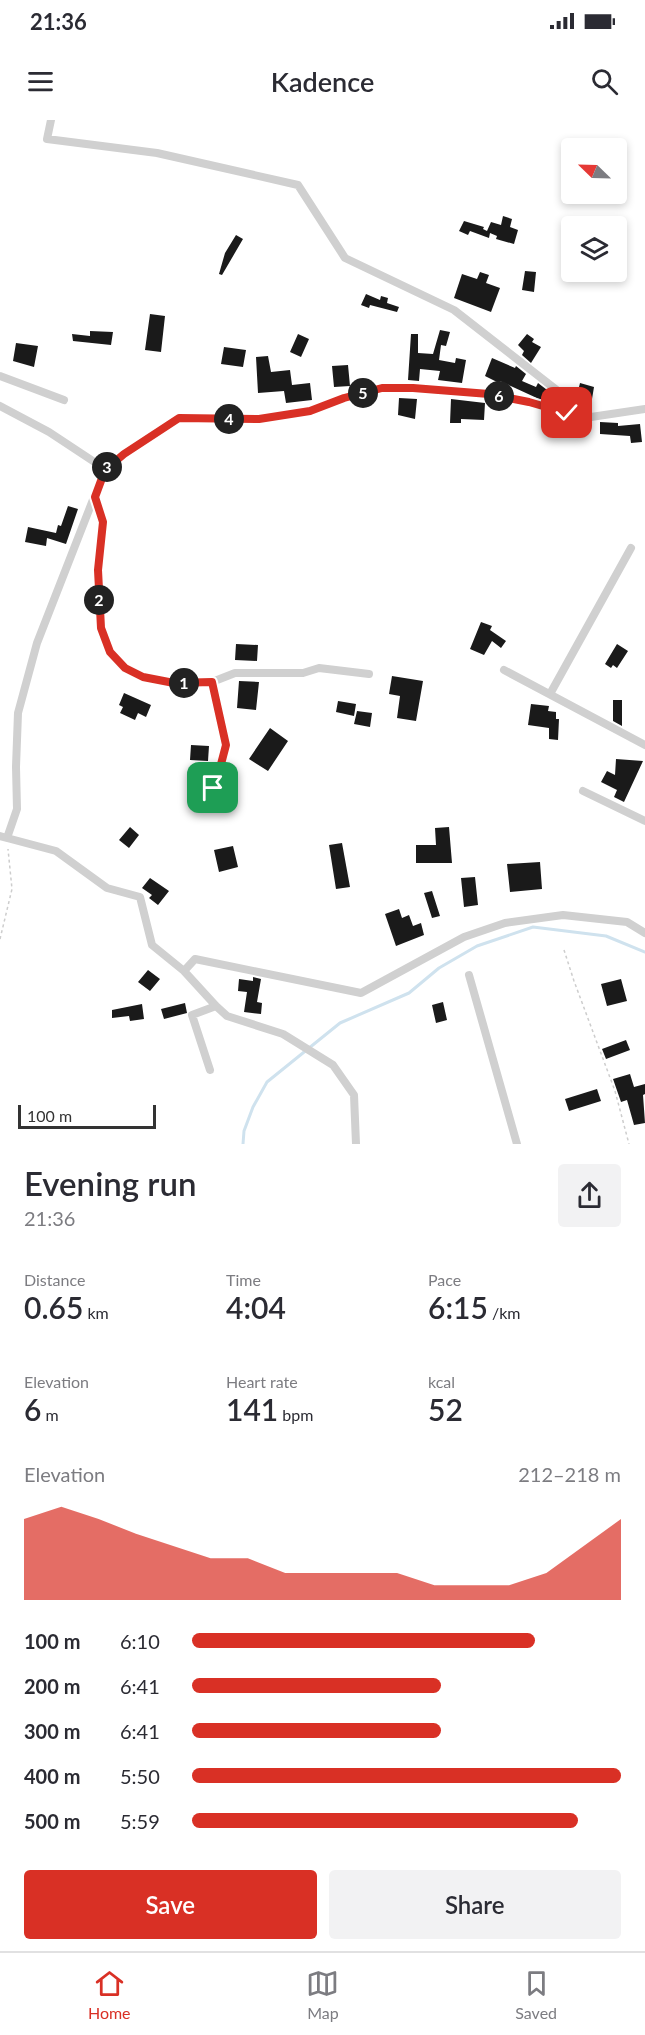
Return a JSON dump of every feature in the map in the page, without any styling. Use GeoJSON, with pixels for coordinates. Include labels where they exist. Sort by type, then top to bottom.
{"type":"FeatureCollection","features":[{"type":"Feature","properties":{"kind":"street"},"geometry":{"type":"LineString","coordinates":[[51,120],[47,139],[157,153],[298,184],[345,258],[454,310],[591,417]]}},
{"type":"Feature","properties":{"kind":"street"},"geometry":{"type":"LineString","coordinates":[[0,376],[64,400]]}},
{"type":"Feature","properties":{"kind":"street"},"geometry":{"type":"LineString","coordinates":[[356,1144],[354,1095],[333,1065],[283,1035],[227,1016],[184,970],[152,945],[140,897],[107,888],[56,851],[3,837],[17,809],[18,713],[37,643],[105,470],[131,449],[179,418],[259,419],[310,411],[344,398],[382,388],[489,394],[591,417],[645,409]]}},
{"type":"Feature","properties":{"kind":"street"},"geometry":{"type":"LineString","coordinates":[[0,406],[49,432],[105,470]]}},
{"type":"Feature","properties":{"kind":"street"},"geometry":{"type":"LineString","coordinates":[[95,497],[103,522],[98,570],[101,628],[110,652],[125,668],[143,677],[174,683],[212,682],[234,673],[303,673],[319,668],[369,674]]}},
{"type":"Feature","properties":{"kind":"street"},"geometry":{"type":"LineString","coordinates":[[550,694],[631,548]]}},
{"type":"Feature","properties":{"kind":"street"},"geometry":{"type":"LineString","coordinates":[[504,670],[645,745]]}},
{"type":"Feature","properties":{"kind":"street"},"geometry":{"type":"LineString","coordinates":[[212,682],[226,745],[213,788]]}},
{"type":"Feature","properties":{"kind":"street"},"geometry":{"type":"LineString","coordinates":[[583,791],[645,821]]}},
{"type":"Feature","properties":{"kind":"street"},"geometry":{"type":"LineString","coordinates":[[184,970],[195,959],[361,993],[464,937],[506,922],[564,915],[627,922],[645,933]]}},
{"type":"Feature","properties":{"kind":"street"},"geometry":{"type":"LineString","coordinates":[[469,975],[517,1144]]}},
{"type":"Feature","properties":{"kind":"street"},"geometry":{"type":"LineString","coordinates":[[210,1070],[192,1015],[216,1006]]}},
{"type":"Feature","properties":{"kind":"path"},"geometry":{"type":"LineString","coordinates":[[0,939],[12,889],[3,837]]}},
{"type":"Feature","properties":{"kind":"path"},"geometry":{"type":"LineString","coordinates":[[564,950],[615,1091],[629,1144]]}},
{"type":"Feature","properties":{"kind":"building"},"geometry":{"type":"Polygon","coordinates":[[[503,216],[512,219],[510,227],[518,230],[514,244],[496,239],[497,236],[490,233],[489,238],[470,231],[468,235],[459,231],[464,221],[484,227],[483,229],[487,231],[491,222],[501,225],[503,216]]]}},
{"type":"Feature","properties":{"kind":"building"},"geometry":{"type":"Polygon","coordinates":[[[236,235],[243,239],[222,275],[219,274],[225,253],[236,235]]]}},
{"type":"Feature","properties":{"kind":"building"},"geometry":{"type":"Polygon","coordinates":[[[525,271],[536,272],[534,292],[522,290],[525,271]]]}},
{"type":"Feature","properties":{"kind":"building"},"geometry":{"type":"Polygon","coordinates":[[[480,272],[489,275],[486,283],[500,288],[491,312],[454,298],[462,274],[477,279],[480,272]]]}},
{"type":"Feature","properties":{"kind":"building"},"geometry":{"type":"Polygon","coordinates":[[[366,294],[380,300],[381,296],[388,298],[387,303],[399,307],[397,312],[361,305],[366,294]]]}},
{"type":"Feature","properties":{"kind":"building"},"geometry":{"type":"Polygon","coordinates":[[[150,314],[165,316],[161,352],[145,350],[150,314]]]}},
{"type":"Feature","properties":{"kind":"building"},"geometry":{"type":"Polygon","coordinates":[[[440,330],[450,332],[446,346],[441,345],[439,360],[455,363],[456,358],[466,360],[462,383],[438,380],[440,371],[420,369],[419,381],[408,380],[411,334],[418,334],[418,353],[433,354],[440,330]]]}},
{"type":"Feature","properties":{"kind":"building"},"geometry":{"type":"Polygon","coordinates":[[[90,331],[113,332],[111,345],[73,341],[72,334],[90,336],[90,331]]]}},
{"type":"Feature","properties":{"kind":"building"},"geometry":{"type":"Polygon","coordinates":[[[298,334],[309,339],[301,357],[290,352],[298,334]]]}},
{"type":"Feature","properties":{"kind":"building"},"geometry":{"type":"Polygon","coordinates":[[[527,334],[534,339],[532,342],[541,347],[531,363],[522,355],[524,351],[518,345],[527,334]]]}},
{"type":"Feature","properties":{"kind":"building"},"geometry":{"type":"Polygon","coordinates":[[[16,343],[38,346],[34,367],[13,361],[16,343]]]}},
{"type":"Feature","properties":{"kind":"building"},"geometry":{"type":"Polygon","coordinates":[[[224,347],[246,350],[243,367],[221,364],[224,347]]]}},
{"type":"Feature","properties":{"kind":"building"},"geometry":{"type":"Polygon","coordinates":[[[268,356],[271,372],[290,370],[292,385],[310,383],[312,400],[286,403],[284,391],[258,393],[256,357],[268,356]]]}},
{"type":"Feature","properties":{"kind":"building"},"geometry":{"type":"Polygon","coordinates":[[[492,358],[515,368],[516,366],[526,374],[522,381],[536,387],[538,383],[560,400],[556,403],[546,396],[545,400],[539,399],[485,376],[492,358]]]}},
{"type":"Feature","properties":{"kind":"building"},"geometry":{"type":"Polygon","coordinates":[[[348,365],[350,386],[334,387],[332,366],[348,365]]]}},
{"type":"Feature","properties":{"kind":"building"},"geometry":{"type":"Polygon","coordinates":[[[580,383],[594,387],[592,399],[577,395],[580,383]]]}},
{"type":"Feature","properties":{"kind":"building"},"geometry":{"type":"Polygon","coordinates":[[[399,398],[417,399],[415,419],[398,415],[399,398]]]}},
{"type":"Feature","properties":{"kind":"building"},"geometry":{"type":"Polygon","coordinates":[[[451,399],[485,403],[484,420],[461,419],[461,423],[450,423],[451,399]]]}},
{"type":"Feature","properties":{"kind":"building"},"geometry":{"type":"Polygon","coordinates":[[[571,420],[588,424],[585,436],[569,433],[571,420]]]}},
{"type":"Feature","properties":{"kind":"building"},"geometry":{"type":"Polygon","coordinates":[[[600,422],[618,423],[618,426],[640,424],[642,442],[631,443],[630,436],[600,434],[600,422]]]}},
{"type":"Feature","properties":{"kind":"building"},"geometry":{"type":"Polygon","coordinates":[[[68,506],[78,509],[66,544],[47,538],[46,546],[25,542],[28,527],[56,533],[68,506]]]}},
{"type":"Feature","properties":{"kind":"building"},"geometry":{"type":"Polygon","coordinates":[[[481,622],[492,626],[490,630],[506,641],[501,648],[492,641],[484,655],[470,649],[481,622]]]}},
{"type":"Feature","properties":{"kind":"building"},"geometry":{"type":"Polygon","coordinates":[[[236,644],[258,645],[257,661],[235,660],[236,644]]]}},
{"type":"Feature","properties":{"kind":"building"},"geometry":{"type":"Polygon","coordinates":[[[617,644],[628,651],[617,668],[613,665],[611,668],[605,664],[617,644]]]}},
{"type":"Feature","properties":{"kind":"building"},"geometry":{"type":"Polygon","coordinates":[[[392,676],[423,681],[416,721],[397,718],[400,696],[389,694],[392,676]]]}},
{"type":"Feature","properties":{"kind":"building"},"geometry":{"type":"Polygon","coordinates":[[[239,681],[259,682],[256,710],[237,708],[239,681]]]}},
{"type":"Feature","properties":{"kind":"building"},"geometry":{"type":"Polygon","coordinates":[[[124,693],[151,705],[146,717],[138,713],[135,720],[120,713],[123,707],[119,705],[124,693]]]}},
{"type":"Feature","properties":{"kind":"building"},"geometry":{"type":"Polygon","coordinates":[[[613,700],[622,700],[622,726],[613,721],[613,700]]]}},
{"type":"Feature","properties":{"kind":"building"},"geometry":{"type":"Polygon","coordinates":[[[338,701],[356,704],[354,716],[336,712],[338,701]]]}},
{"type":"Feature","properties":{"kind":"building"},"geometry":{"type":"Polygon","coordinates":[[[531,704],[549,706],[548,711],[556,712],[556,719],[559,719],[558,740],[549,739],[549,728],[528,725],[531,704]]]}},
{"type":"Feature","properties":{"kind":"building"},"geometry":{"type":"Polygon","coordinates":[[[357,711],[372,713],[370,727],[354,724],[357,711]]]}},
{"type":"Feature","properties":{"kind":"building"},"geometry":{"type":"Polygon","coordinates":[[[270,728],[288,741],[268,771],[249,759],[270,728]]]}},
{"type":"Feature","properties":{"kind":"building"},"geometry":{"type":"Polygon","coordinates":[[[191,745],[209,746],[208,761],[190,760],[191,745]]]}},
{"type":"Feature","properties":{"kind":"building"},"geometry":{"type":"Polygon","coordinates":[[[616,759],[643,761],[624,802],[614,797],[617,790],[601,782],[607,771],[615,775],[616,759]]]}},
{"type":"Feature","properties":{"kind":"building"},"geometry":{"type":"Polygon","coordinates":[[[130,827],[139,835],[129,848],[119,840],[130,827]]]}},
{"type":"Feature","properties":{"kind":"building"},"geometry":{"type":"Polygon","coordinates":[[[449,827],[452,863],[416,863],[416,845],[436,845],[435,828],[449,827]]]}},
{"type":"Feature","properties":{"kind":"building"},"geometry":{"type":"Polygon","coordinates":[[[342,843],[350,887],[336,889],[329,845],[342,843]]]}},
{"type":"Feature","properties":{"kind":"building"},"geometry":{"type":"Polygon","coordinates":[[[233,846],[238,867],[219,872],[214,850],[233,846]]]}},
{"type":"Feature","properties":{"kind":"building"},"geometry":{"type":"Polygon","coordinates":[[[540,862],[542,889],[510,892],[507,864],[540,862]]]}},
{"type":"Feature","properties":{"kind":"building"},"geometry":{"type":"Polygon","coordinates":[[[475,877],[478,905],[464,907],[461,878],[475,877]]]}},
{"type":"Feature","properties":{"kind":"building"},"geometry":{"type":"Polygon","coordinates":[[[150,878],[169,891],[158,905],[149,898],[152,895],[142,888],[150,878]]]}},
{"type":"Feature","properties":{"kind":"building"},"geometry":{"type":"Polygon","coordinates":[[[432,891],[440,916],[432,918],[424,893],[432,891]]]}},
{"type":"Feature","properties":{"kind":"building"},"geometry":{"type":"Polygon","coordinates":[[[399,909],[402,918],[409,915],[413,926],[421,923],[424,935],[396,946],[385,914],[399,909]]]}},
{"type":"Feature","properties":{"kind":"building"},"geometry":{"type":"Polygon","coordinates":[[[148,970],[160,979],[150,991],[138,982],[148,970]]]}},
{"type":"Feature","properties":{"kind":"building"},"geometry":{"type":"Polygon","coordinates":[[[253,977],[261,979],[257,1002],[262,1003],[261,1014],[244,1012],[247,992],[238,991],[239,979],[253,981],[253,977]]]}},
{"type":"Feature","properties":{"kind":"building"},"geometry":{"type":"Polygon","coordinates":[[[621,979],[627,1001],[607,1006],[601,984],[621,979]]]}},
{"type":"Feature","properties":{"kind":"building"},"geometry":{"type":"Polygon","coordinates":[[[443,1002],[447,1020],[436,1023],[432,1005],[443,1002]]]}},
{"type":"Feature","properties":{"kind":"building"},"geometry":{"type":"Polygon","coordinates":[[[185,1003],[187,1013],[164,1019],[161,1009],[185,1003]]]}},
{"type":"Feature","properties":{"kind":"building"},"geometry":{"type":"Polygon","coordinates":[[[142,1004],[144,1019],[130,1021],[129,1016],[112,1018],[112,1010],[142,1004]]]}},
{"type":"Feature","properties":{"kind":"building"},"geometry":{"type":"Polygon","coordinates":[[[626,1040],[630,1050],[606,1059],[602,1049],[626,1040]]]}},
{"type":"Feature","properties":{"kind":"building"},"geometry":{"type":"Polygon","coordinates":[[[630,1074],[634,1087],[645,1084],[643,1095],[645,1123],[634,1125],[627,1100],[621,1102],[613,1079],[630,1074]]]}},
{"type":"Feature","properties":{"kind":"building"},"geometry":{"type":"Polygon","coordinates":[[[597,1089],[601,1101],[569,1111],[565,1099],[597,1089]]]}},
{"type":"Feature","properties":{"kind":"waterway"},"geometry":{"type":"LineString","coordinates":[[243,1144],[244,1131],[253,1107],[267,1082],[340,1023],[409,993],[439,968],[477,946],[533,927],[606,936],[645,952]]}},
{"type":"Feature","properties":{"kind":"route"},"geometry":{"type":"LineString","coordinates":[[213,788],[226,745],[212,682],[174,683],[143,677],[125,668],[110,652],[101,628],[98,570],[103,522],[95,497],[105,470],[155,432],[179,418],[259,419],[310,411],[344,398],[382,388],[489,394],[567,413]]}}]}
